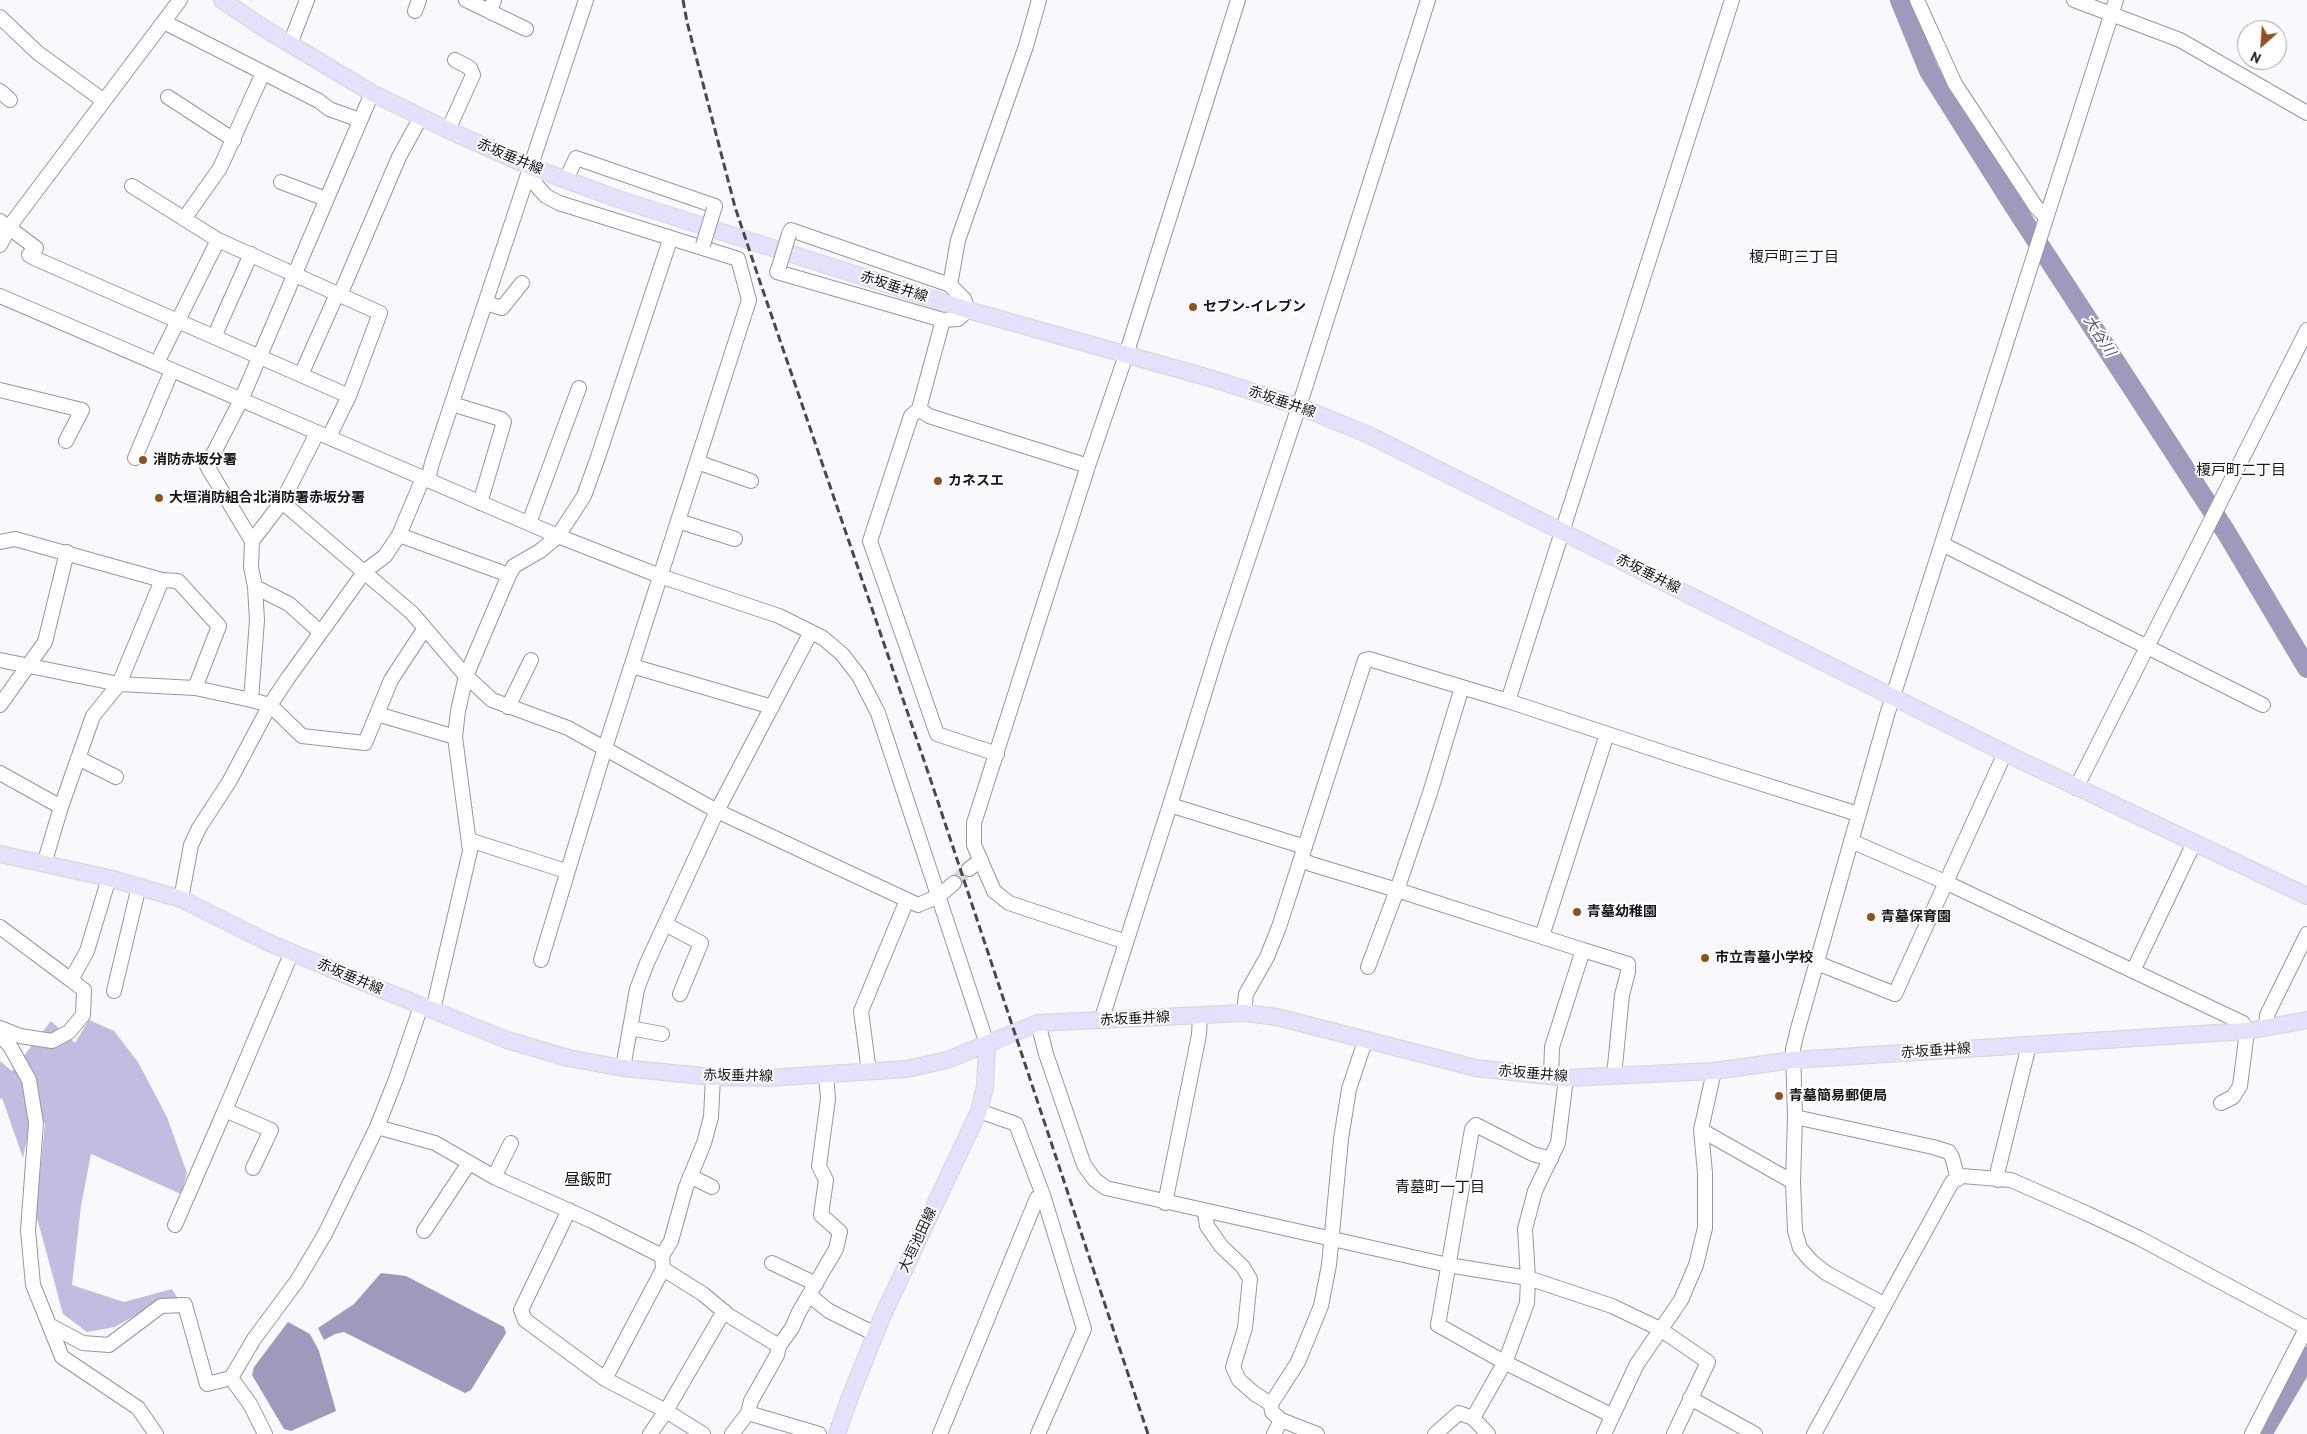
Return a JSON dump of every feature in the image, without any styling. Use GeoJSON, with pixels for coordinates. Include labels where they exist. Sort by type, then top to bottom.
{"type":"FeatureCollection","features":[{"type":"Feature","properties":{"kind":"main road","name":"赤坂垂井線"},"geometry":{"type":"LineString","coordinates":[[222,0],[290,44],[372,93],[531,167],[618,199],[968,310],[1298,406],[1369,435],[1563,530],[1893,698],[2076,788],[2307,896]]}},
{"type":"Feature","properties":{"kind":"main road","name":"赤坂垂井線"},"geometry":{"type":"LineString","coordinates":[[0,854],[109,878],[181,899],[292,952],[507,1040],[568,1058],[624,1068],[713,1077],[826,1075],[923,1067],[1038,1024],[1244,1012],[1277,1017],[1476,1068],[1558,1078],[1714,1071],[1793,1060],[2246,1031],[2307,1020]]}},
{"type":"Feature","properties":{"kind":"main road","name":"大垣池田線"},"geometry":{"type":"LineString","coordinates":[[837,1434],[875,1334],[979,1111],[985,1086],[987,1044]]}},
{"type":"Feature","properties":{"kind":"street"},"geometry":{"type":"LineString","coordinates":[[0,245],[4,224],[104,101],[180,0]]}},
{"type":"Feature","properties":{"kind":"street"},"geometry":{"type":"LineString","coordinates":[[290,44],[307,0]]}},
{"type":"Feature","properties":{"kind":"street"},"geometry":{"type":"LineString","coordinates":[[466,0],[492,6],[526,29]]}},
{"type":"Feature","properties":{"kind":"street"},"geometry":{"type":"LineString","coordinates":[[181,899],[191,845],[199,828],[229,782],[270,705],[365,571],[385,556],[399,535],[426,479],[586,0]]}},
{"type":"Feature","properties":{"kind":"street"},"geometry":{"type":"LineString","coordinates":[[950,285],[958,240],[1026,46],[1040,0]]}},
{"type":"Feature","properties":{"kind":"street"},"geometry":{"type":"LineString","coordinates":[[1126,942],[1009,903],[994,891],[974,845],[974,823],[1088,466],[1126,355],[1238,0]]}},
{"type":"Feature","properties":{"kind":"street"},"geometry":{"type":"LineString","coordinates":[[1100,1021],[1428,0]]}},
{"type":"Feature","properties":{"kind":"street"},"geometry":{"type":"LineString","coordinates":[[1508,701],[1732,0]]}},
{"type":"Feature","properties":{"kind":"street"},"geometry":{"type":"LineString","coordinates":[[1917,0],[1955,84],[2045,220]]}},
{"type":"Feature","properties":{"kind":"street"},"geometry":{"type":"LineString","coordinates":[[2074,0],[2180,40],[2307,112]]}},
{"type":"Feature","properties":{"kind":"street"},"geometry":{"type":"LineString","coordinates":[[1885,1305],[1826,1273],[1810,1261],[1800,1248],[1795,1231],[1793,1182],[1795,1117],[1793,1060],[1797,1032],[1858,814],[1893,698],[2116,0]]}},
{"type":"Feature","properties":{"kind":"street"},"geometry":{"type":"LineString","coordinates":[[0,17],[38,53],[104,101]]}},
{"type":"Feature","properties":{"kind":"street"},"geometry":{"type":"LineString","coordinates":[[164,22],[319,101],[329,109],[360,120]]}},
{"type":"Feature","properties":{"kind":"street"},"geometry":{"type":"LineString","coordinates":[[448,130],[473,75],[470,68],[455,60]]}},
{"type":"Feature","properties":{"kind":"street"},"geometry":{"type":"LineString","coordinates":[[184,219],[220,168],[263,73]]}},
{"type":"Feature","properties":{"kind":"street"},"geometry":{"type":"LineString","coordinates":[[251,700],[257,620],[255,587],[251,567],[252,541],[207,466],[241,400],[372,93]]}},
{"type":"Feature","properties":{"kind":"street"},"geometry":{"type":"LineString","coordinates":[[168,97],[234,140]]}},
{"type":"Feature","properties":{"kind":"street"},"geometry":{"type":"LineString","coordinates":[[301,375],[339,294],[398,157],[421,117]]}},
{"type":"Feature","properties":{"kind":"street"},"geometry":{"type":"LineString","coordinates":[[566,180],[576,158],[715,206],[702,247]]}},
{"type":"Feature","properties":{"kind":"street"},"geometry":{"type":"LineString","coordinates":[[531,167],[536,185],[546,196],[559,203],[670,240],[702,247],[738,260],[750,300],[605,748],[541,960]]}},
{"type":"Feature","properties":{"kind":"street"},"geometry":{"type":"LineString","coordinates":[[281,182],[326,199]]}},
{"type":"Feature","properties":{"kind":"street"},"geometry":{"type":"LineString","coordinates":[[132,186],[218,240],[380,313],[348,396],[282,502],[252,541]]}},
{"type":"Feature","properties":{"kind":"street"},"geometry":{"type":"LineString","coordinates":[[4,224],[36,248],[30,255],[34,258],[348,396]]}},
{"type":"Feature","properties":{"kind":"street"},"geometry":{"type":"LineString","coordinates":[[791,230],[950,285],[964,299],[968,310],[958,319],[943,320],[777,272],[791,230]]}},
{"type":"Feature","properties":{"kind":"street"},"geometry":{"type":"LineString","coordinates":[[157,364],[218,240]]}},
{"type":"Feature","properties":{"kind":"street"},"geometry":{"type":"LineString","coordinates":[[231,1378],[238,1363],[297,1281],[325,1234],[377,1127],[427,1008],[465,879],[470,850],[455,737],[458,711],[466,676],[514,566],[540,551],[558,536],[584,496],[670,240]]}},
{"type":"Feature","properties":{"kind":"street"},"geometry":{"type":"LineString","coordinates":[[214,337],[251,254]]}},
{"type":"Feature","properties":{"kind":"street"},"geometry":{"type":"LineString","coordinates":[[486,303],[502,308],[522,283]]}},
{"type":"Feature","properties":{"kind":"street"},"geometry":{"type":"LineString","coordinates":[[0,296],[558,536],[660,576],[779,616],[811,632],[842,654],[859,676],[878,713],[987,1044]]}},
{"type":"Feature","properties":{"kind":"street"},"geometry":{"type":"LineString","coordinates":[[943,320],[919,409],[911,416],[870,542],[937,734],[997,754]]}},
{"type":"Feature","properties":{"kind":"street"},"geometry":{"type":"LineString","coordinates":[[2076,788],[2307,330]]}},
{"type":"Feature","properties":{"kind":"street"},"geometry":{"type":"LineString","coordinates":[[135,458],[172,370]]}},
{"type":"Feature","properties":{"kind":"street"},"geometry":{"type":"LineString","coordinates":[[529,524],[579,388]]}},
{"type":"Feature","properties":{"kind":"street"},"geometry":{"type":"LineString","coordinates":[[0,390],[82,410],[66,441]]}},
{"type":"Feature","properties":{"kind":"street"},"geometry":{"type":"LineString","coordinates":[[452,404],[501,419],[504,422],[480,503]]}},
{"type":"Feature","properties":{"kind":"street"},"geometry":{"type":"LineString","coordinates":[[919,409],[929,416],[1088,466]]}},
{"type":"Feature","properties":{"kind":"street"},"geometry":{"type":"LineString","coordinates":[[697,462],[752,482]]}},
{"type":"Feature","properties":{"kind":"street"},"geometry":{"type":"LineString","coordinates":[[282,502],[412,613],[466,676],[492,700],[568,728],[717,811],[918,905],[939,896],[954,883]]}},
{"type":"Feature","properties":{"kind":"street"},"geometry":{"type":"LineString","coordinates":[[678,521],[735,540]]}},
{"type":"Feature","properties":{"kind":"street"},"geometry":{"type":"LineString","coordinates":[[399,535],[509,575]]}},
{"type":"Feature","properties":{"kind":"street"},"geometry":{"type":"LineString","coordinates":[[0,542],[15,539],[162,580],[178,581],[219,626],[195,688]]}},
{"type":"Feature","properties":{"kind":"street"},"geometry":{"type":"LineString","coordinates":[[1942,544],[2263,705]]}},
{"type":"Feature","properties":{"kind":"street"},"geometry":{"type":"LineString","coordinates":[[0,706],[45,642],[67,552]]}},
{"type":"Feature","properties":{"kind":"street"},"geometry":{"type":"LineString","coordinates":[[44,864],[61,807],[93,716],[120,684],[162,580]]}},
{"type":"Feature","properties":{"kind":"street"},"geometry":{"type":"LineString","coordinates":[[255,587],[289,604],[320,632]]}},
{"type":"Feature","properties":{"kind":"street"},"geometry":{"type":"LineString","coordinates":[[0,660],[120,684],[195,688],[251,700],[270,705],[302,736],[365,743],[391,680],[425,628]]}},
{"type":"Feature","properties":{"kind":"street"},"geometry":{"type":"LineString","coordinates":[[624,1068],[637,989],[664,924],[717,811],[811,632]]}},
{"type":"Feature","properties":{"kind":"street"},"geometry":{"type":"LineString","coordinates":[[1244,1012],[1246,994],[1267,957],[1303,853],[1365,660],[1369,659],[1508,701],[1858,814]]}},
{"type":"Feature","properties":{"kind":"street"},"geometry":{"type":"LineString","coordinates":[[508,707],[531,660]]}},
{"type":"Feature","properties":{"kind":"street"},"geometry":{"type":"LineString","coordinates":[[632,666],[772,707]]}},
{"type":"Feature","properties":{"kind":"street"},"geometry":{"type":"LineString","coordinates":[[1368,966],[1397,890],[1430,793],[1462,687]]}},
{"type":"Feature","properties":{"kind":"street"},"geometry":{"type":"LineString","coordinates":[[377,714],[455,737]]}},
{"type":"Feature","properties":{"kind":"street"},"geometry":{"type":"LineString","coordinates":[[1542,936],[1607,734]]}},
{"type":"Feature","properties":{"kind":"street"},"geometry":{"type":"LineString","coordinates":[[1817,963],[1895,994],[2005,753]]}},
{"type":"Feature","properties":{"kind":"street"},"geometry":{"type":"LineString","coordinates":[[78,758],[116,777]]}},
{"type":"Feature","properties":{"kind":"street"},"geometry":{"type":"LineString","coordinates":[[0,773],[61,807]]}},
{"type":"Feature","properties":{"kind":"street"},"geometry":{"type":"LineString","coordinates":[[1170,805],[1303,853],[1311,864],[1628,964],[1628,972],[1622,995],[1614,1076]]}},
{"type":"Feature","properties":{"kind":"street"},"geometry":{"type":"LineString","coordinates":[[469,840],[566,872]]}},
{"type":"Feature","properties":{"kind":"street"},"geometry":{"type":"LineString","coordinates":[[1851,841],[1945,882],[2243,1023],[2246,1031],[2240,1086],[2233,1097],[2221,1103]]}},
{"type":"Feature","properties":{"kind":"street"},"geometry":{"type":"LineString","coordinates":[[2133,970],[2194,843]]}},
{"type":"Feature","properties":{"kind":"street"},"geometry":{"type":"LineString","coordinates":[[969,869],[981,860]]}},
{"type":"Feature","properties":{"kind":"street"},"geometry":{"type":"LineString","coordinates":[[71,980],[87,951],[109,878]]}},
{"type":"Feature","properties":{"kind":"street"},"geometry":{"type":"LineString","coordinates":[[114,991],[138,886]]}},
{"type":"Feature","properties":{"kind":"street"},"geometry":{"type":"LineString","coordinates":[[869,1072],[861,1011],[907,900]]}},
{"type":"Feature","properties":{"kind":"street"},"geometry":{"type":"LineString","coordinates":[[664,924],[701,943],[680,994]]}},
{"type":"Feature","properties":{"kind":"street"},"geometry":{"type":"LineString","coordinates":[[0,927],[84,990],[83,1015],[70,1032],[52,1041],[20,1036],[0,1028]]}},
{"type":"Feature","properties":{"kind":"street"},"geometry":{"type":"LineString","coordinates":[[2266,1028],[2267,1015],[2307,934]]}},
{"type":"Feature","properties":{"kind":"street"},"geometry":{"type":"LineString","coordinates":[[1473,1418],[1504,1362],[1527,1303],[1528,1278],[1525,1229],[1534,1191],[1558,1143],[1558,1078],[1552,1047],[1583,950]]}},
{"type":"Feature","properties":{"kind":"street"},"geometry":{"type":"LineString","coordinates":[[175,1224],[292,952]]}},
{"type":"Feature","properties":{"kind":"street"},"geometry":{"type":"LineString","coordinates":[[1166,1203],[1199,1035],[1200,1015]]}},
{"type":"Feature","properties":{"kind":"street"},"geometry":{"type":"LineString","coordinates":[[1038,1024],[1046,1054],[1084,1164],[1095,1180],[1106,1188],[1205,1212],[1448,1265],[1528,1278],[1612,1306],[1660,1329],[1708,1362],[1674,1434]]}},
{"type":"Feature","properties":{"kind":"street"},"geometry":{"type":"LineString","coordinates":[[630,1028],[662,1034]]}},
{"type":"Feature","properties":{"kind":"street"},"geometry":{"type":"LineString","coordinates":[[0,1035],[10,1046],[29,1080],[36,1123],[28,1230],[33,1286],[62,1356],[138,1408],[156,1434]]}},
{"type":"Feature","properties":{"kind":"street"},"geometry":{"type":"LineString","coordinates":[[1317,1434],[1281,1420],[1272,1412],[1271,1404],[1298,1362],[1321,1306],[1331,1240],[1341,1140],[1350,1090],[1365,1040]]}},
{"type":"Feature","properties":{"kind":"street"},"geometry":{"type":"LineString","coordinates":[[1998,1180],[1998,1170],[2029,1045]]}},
{"type":"Feature","properties":{"kind":"street"},"geometry":{"type":"LineString","coordinates":[[1604,1434],[1611,1415],[1636,1364],[1680,1300],[1696,1265],[1705,1228],[1705,1173],[1701,1130],[1714,1071]]}},
{"type":"Feature","properties":{"kind":"street"},"geometry":{"type":"LineString","coordinates":[[732,1434],[748,1413],[751,1401],[779,1346],[792,1328],[799,1312],[836,1249],[840,1232],[821,1216],[826,1180],[819,1166],[828,1098],[826,1075]]}},
{"type":"Feature","properties":{"kind":"street"},"geometry":{"type":"LineString","coordinates":[[605,1379],[671,1241],[690,1176],[704,1143],[710,1117],[713,1077]]}},
{"type":"Feature","properties":{"kind":"street"},"geometry":{"type":"LineString","coordinates":[[225,1110],[271,1130],[253,1168]]}},
{"type":"Feature","properties":{"kind":"street"},"geometry":{"type":"LineString","coordinates":[[979,1111],[1016,1124],[1043,1194],[1084,1330],[1038,1434]]}},
{"type":"Feature","properties":{"kind":"street"},"geometry":{"type":"LineString","coordinates":[[1795,1117],[1933,1147],[1948,1152],[1952,1157],[1958,1179]]}},
{"type":"Feature","properties":{"kind":"street"},"geometry":{"type":"LineString","coordinates":[[1551,1159],[1533,1154],[1476,1125],[1472,1128],[1438,1325],[1504,1362],[1611,1415]]}},
{"type":"Feature","properties":{"kind":"street"},"geometry":{"type":"LineString","coordinates":[[377,1127],[417,1136],[494,1177],[569,1210],[662,1263],[724,1311],[779,1346]]}},
{"type":"Feature","properties":{"kind":"street"},"geometry":{"type":"LineString","coordinates":[[1701,1130],[1793,1182]]}},
{"type":"Feature","properties":{"kind":"street"},"geometry":{"type":"LineString","coordinates":[[494,1177],[510,1143]]}},
{"type":"Feature","properties":{"kind":"street"},"geometry":{"type":"LineString","coordinates":[[424,1231],[469,1163]]}},
{"type":"Feature","properties":{"kind":"street"},"geometry":{"type":"LineString","coordinates":[[690,1176],[712,1187]]}},
{"type":"Feature","properties":{"kind":"street"},"geometry":{"type":"LineString","coordinates":[[1814,1434],[1952,1182],[1962,1176],[2012,1180],[2139,1238],[2307,1328],[2252,1434]]}},
{"type":"Feature","properties":{"kind":"street"},"geometry":{"type":"LineString","coordinates":[[940,1434],[1037,1198],[1043,1194]]}},
{"type":"Feature","properties":{"kind":"street"},"geometry":{"type":"LineString","coordinates":[[569,1210],[521,1310],[525,1320],[605,1379],[666,1411],[703,1434]]}},
{"type":"Feature","properties":{"kind":"street"},"geometry":{"type":"LineString","coordinates":[[1205,1212],[1207,1226],[1221,1246],[1244,1267],[1250,1279],[1245,1328],[1233,1367],[1240,1380],[1255,1394],[1271,1404]]}},
{"type":"Feature","properties":{"kind":"street"},"geometry":{"type":"LineString","coordinates":[[772,1263],[812,1290],[829,1312],[875,1334]]}},
{"type":"Feature","properties":{"kind":"street"},"geometry":{"type":"LineString","coordinates":[[49,1325],[83,1343],[109,1344],[161,1306],[185,1305],[207,1384],[231,1378]]}},
{"type":"Feature","properties":{"kind":"street"},"geometry":{"type":"LineString","coordinates":[[650,1434],[666,1411],[724,1311]]}},
{"type":"Feature","properties":{"kind":"street"},"geometry":{"type":"LineString","coordinates":[[231,1378],[250,1404],[265,1434]]}},
{"type":"Feature","properties":{"kind":"street"},"geometry":{"type":"LineString","coordinates":[[1690,1398],[1755,1434]]}},
{"type":"Feature","properties":{"kind":"street"},"geometry":{"type":"LineString","coordinates":[[748,1413],[819,1434]]}},
{"type":"Feature","properties":{"kind":"street"},"geometry":{"type":"LineString","coordinates":[[1435,1434],[1459,1414],[1473,1418],[1488,1434]]}},
{"type":"Feature","properties":{"kind":"street"},"geometry":{"type":"LineString","coordinates":[[1274,1434],[1281,1420]]}},
{"type":"Feature","properties":{"kind":"shaded area"},"geometry":{"type":"Polygon","coordinates":[[[89,1020],[114,1031],[138,1062],[167,1117],[187,1173],[181,1194],[91,1154],[81,1206],[72,1285],[124,1302],[172,1289],[178,1299],[160,1301],[115,1327],[87,1332],[63,1314],[36,1214],[45,1123],[30,1125],[23,1158],[2,1098],[0,1099],[0,1061],[12,1071],[51,1021],[75,1043],[89,1020]]]}},
{"type":"Feature","properties":{"kind":"shaded area"},"geometry":{"type":"Polygon","coordinates":[[[381,1273],[406,1276],[504,1327],[506,1333],[471,1390],[465,1393],[344,1332],[324,1340],[318,1328],[354,1304],[381,1273]]]}},
{"type":"Feature","properties":{"kind":"shaded area"},"geometry":{"type":"Polygon","coordinates":[[[288,1322],[310,1334],[319,1351],[336,1411],[291,1431],[284,1429],[252,1375],[254,1367],[288,1322]]]}},
{"type":"Feature","properties":{"kind":"waterway","name":"大谷川"},"geometry":{"type":"LineString","coordinates":[[1900,0],[1929,71],[2014,206],[2226,532],[2307,668]]}},
{"type":"Feature","properties":{"kind":"waterway","name":"大谷川"},"geometry":{"type":"LineString","coordinates":[[2262,1434],[2307,1357]]}},
{"type":"Feature","properties":{"kind":"tunnel"},"geometry":{"type":"LineString","coordinates":[[954,883],[969,869]]}},
{"type":"Feature","properties":{"kind":"railway"},"geometry":{"type":"LineString","coordinates":[[683,0],[735,207],[930,778],[1148,1434]]}},
{"type":"Feature","properties":{"kind":"place","name":"セブン-イレブン"},"geometry":{"type":"Point","coordinates":[1193,307]}},
{"type":"Feature","properties":{"kind":"place","name":"消防赤坂分署"},"geometry":{"type":"Point","coordinates":[143,460]}},
{"type":"Feature","properties":{"kind":"place","name":"カネスエ"},"geometry":{"type":"Point","coordinates":[938,481]}},
{"type":"Feature","properties":{"kind":"place","name":"大垣消防組合北消防署赤坂分署"},"geometry":{"type":"Point","coordinates":[159,498]}},
{"type":"Feature","properties":{"kind":"place","name":"青墓幼稚園"},"geometry":{"type":"Point","coordinates":[1577,912]}},
{"type":"Feature","properties":{"kind":"place","name":"青墓保育園"},"geometry":{"type":"Point","coordinates":[1871,917]}},
{"type":"Feature","properties":{"kind":"place","name":"市立青墓小学校"},"geometry":{"type":"Point","coordinates":[1705,958]}},
{"type":"Feature","properties":{"kind":"place","name":"青墓簡易郵便局"},"geometry":{"type":"Point","coordinates":[1779,1096]}},
{"type":"Feature","properties":{"kind":"district","name":"榎戸町三丁目"},"geometry":{"type":"Point","coordinates":[1794,258]}},
{"type":"Feature","properties":{"kind":"district","name":"榎戸町二丁目"},"geometry":{"type":"Point","coordinates":[2241,471]}},
{"type":"Feature","properties":{"kind":"district","name":"昼飯町"},"geometry":{"type":"Point","coordinates":[588,1180]}},
{"type":"Feature","properties":{"kind":"district","name":"青墓町一丁目"},"geometry":{"type":"Point","coordinates":[1440,1188]}}]}
